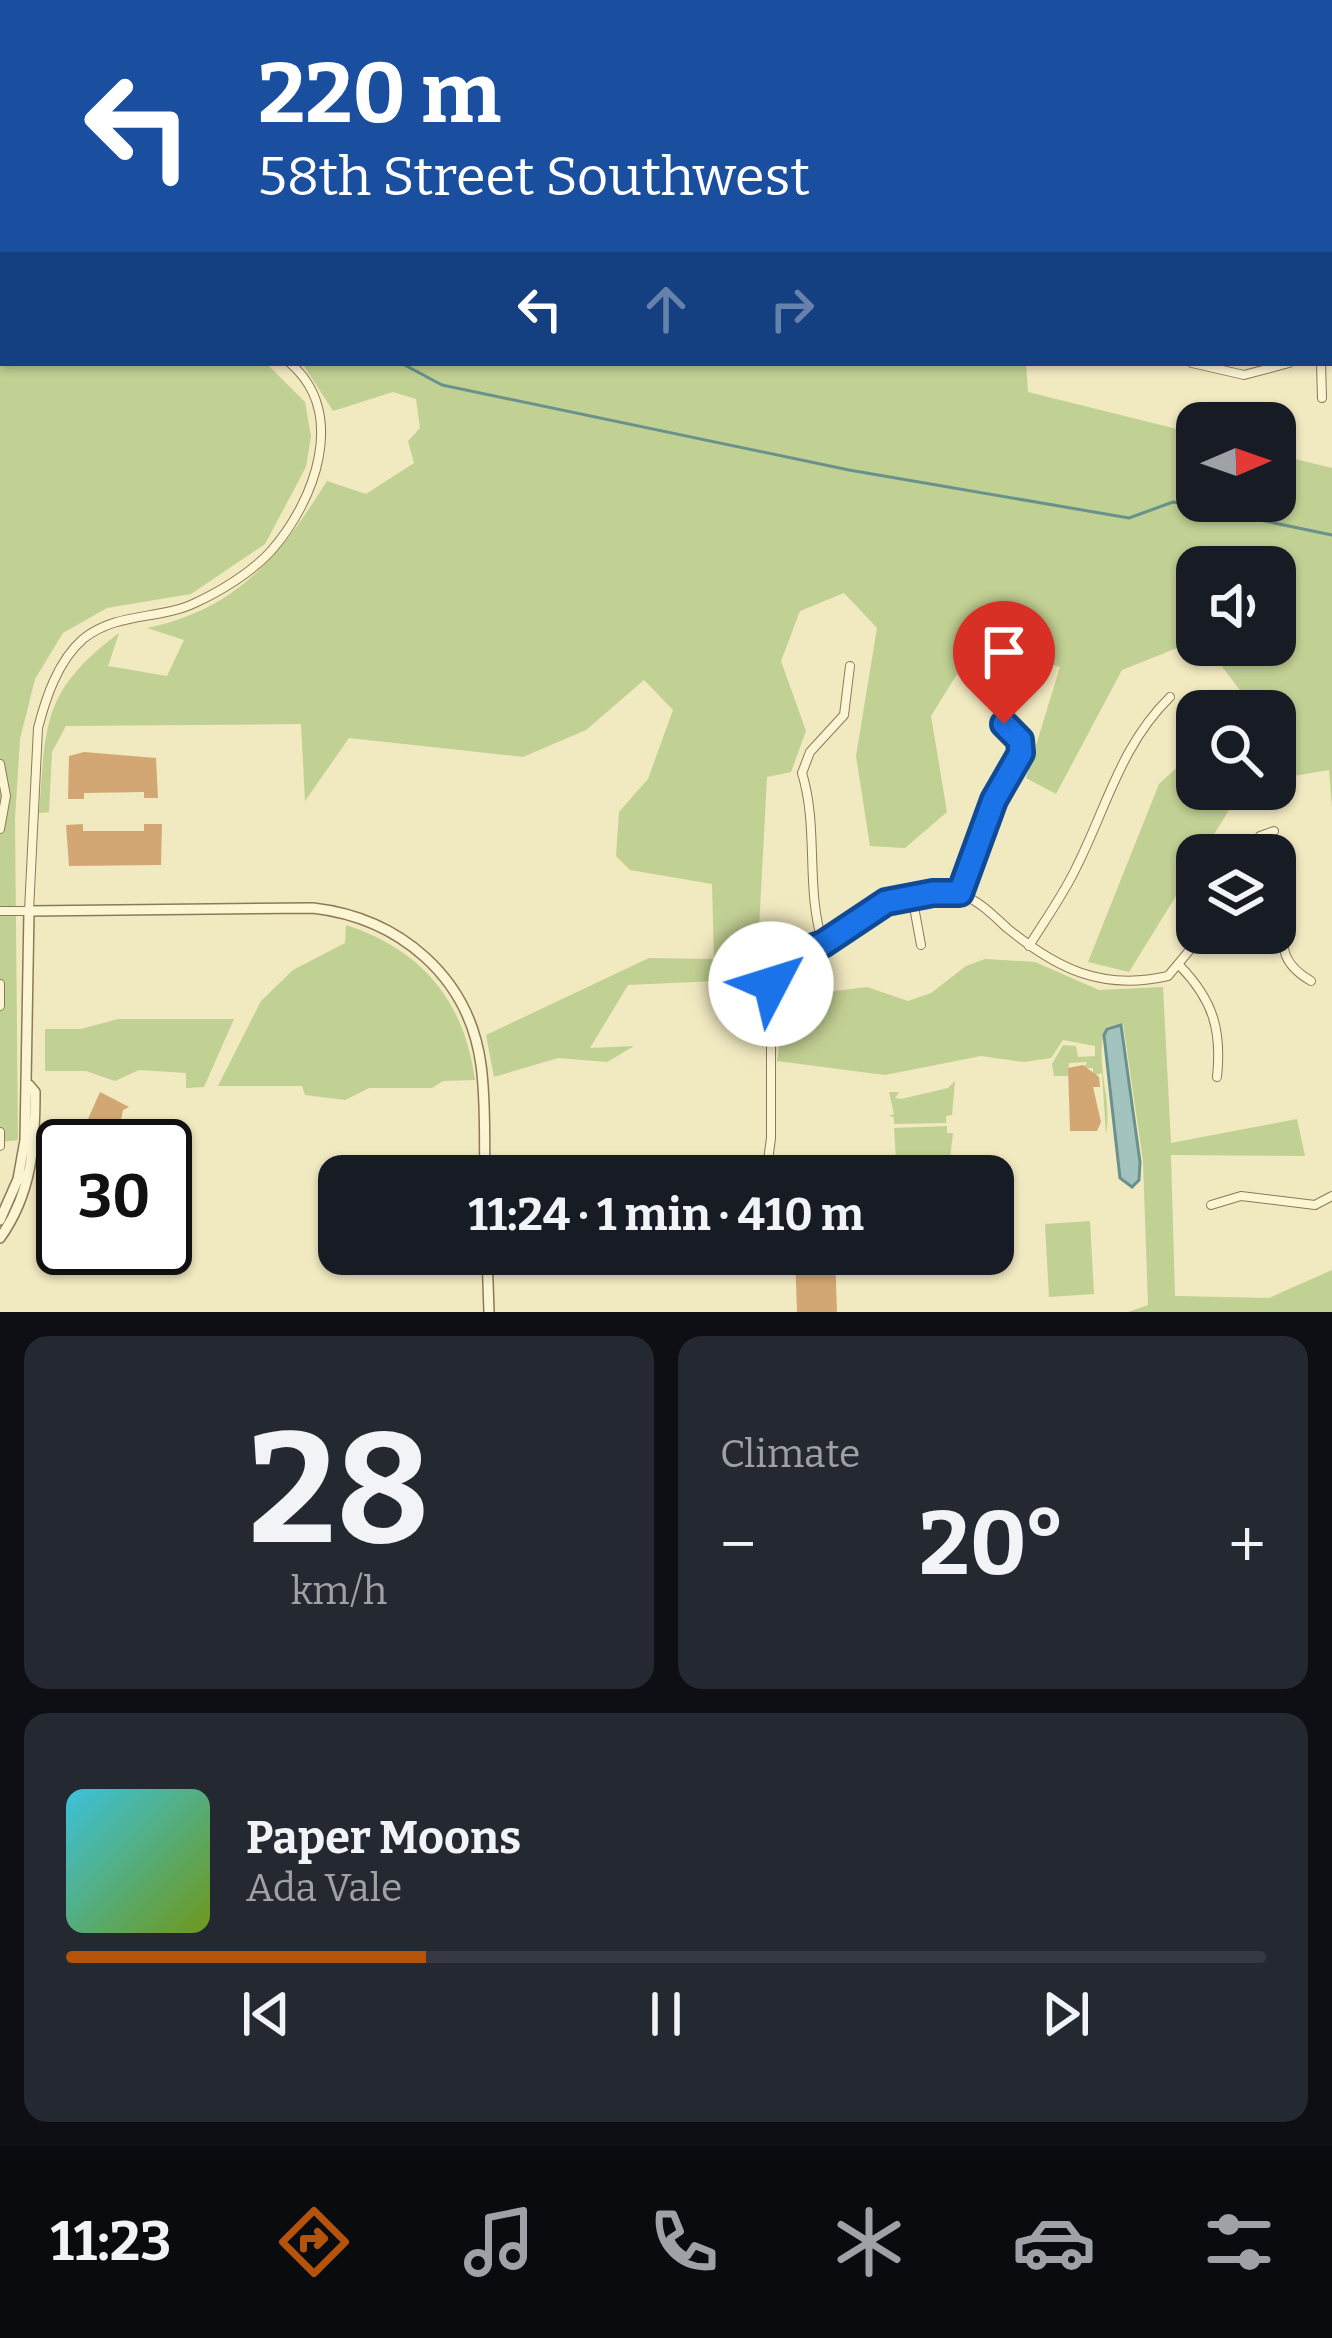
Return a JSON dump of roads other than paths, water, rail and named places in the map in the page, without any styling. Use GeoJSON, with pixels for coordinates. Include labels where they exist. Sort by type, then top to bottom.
{"type":"FeatureCollection","features":[{"type":"Feature","properties":{"kind":"street"},"geometry":{"type":"LineString","coordinates":[[0,1220],[22,1161],[24,1093],[29,1084],[29,911],[38,728],[55,679],[88,636],[121,620],[193,604],[249,569],[275,546],[309,485],[323,432],[317,398],[292,366]]}},
{"type":"Feature","properties":{"kind":"street"},"geometry":{"type":"LineString","coordinates":[[1209,366],[1244,375],[1278,366]]}},
{"type":"Feature","properties":{"kind":"street"},"geometry":{"type":"LineString","coordinates":[[1321,366],[1322,398]]}},
{"type":"Feature","properties":{"kind":"street"},"geometry":{"type":"LineString","coordinates":[[823,944],[814,916],[809,794],[802,773],[810,752],[844,715],[850,666]]}},
{"type":"Feature","properties":{"kind":"street"},"geometry":{"type":"LineString","coordinates":[[1029,946],[1075,872],[1128,749],[1148,718],[1170,697]]}},
{"type":"Feature","properties":{"kind":"street"},"geometry":{"type":"LineString","coordinates":[[960,893],[994,800],[1021,753],[1020,740],[1004,724]]}},
{"type":"Feature","properties":{"kind":"street"},"geometry":{"type":"LineString","coordinates":[[0,764],[6,796],[0,829]]}},
{"type":"Feature","properties":{"kind":"street"},"geometry":{"type":"LineString","coordinates":[[1266,834],[1274,831]]}},
{"type":"Feature","properties":{"kind":"street"},"geometry":{"type":"LineString","coordinates":[[769,1155],[771,984],[779,967],[796,953],[823,944],[886,902],[960,893],[1050,962],[1115,982],[1168,976],[1189,954]]}},
{"type":"Feature","properties":{"kind":"street"},"geometry":{"type":"LineString","coordinates":[[912,896],[921,945]]}},
{"type":"Feature","properties":{"kind":"street"},"geometry":{"type":"LineString","coordinates":[[0,911],[313,908],[359,916],[401,937],[447,979],[470,1022],[482,1064],[484,1155]]}},
{"type":"Feature","properties":{"kind":"street"},"geometry":{"type":"LineString","coordinates":[[1282,954],[1288,965],[1310,981]]}},
{"type":"Feature","properties":{"kind":"street"},"geometry":{"type":"LineString","coordinates":[[1180,967],[1207,997],[1217,1023],[1217,1077]]}},
{"type":"Feature","properties":{"kind":"street"},"geometry":{"type":"LineString","coordinates":[[0,984],[0,1006]]}},
{"type":"Feature","properties":{"kind":"street"},"geometry":{"type":"LineString","coordinates":[[0,1238],[21,1202],[32,1164],[35,1092],[29,1084]]}},
{"type":"Feature","properties":{"kind":"street"},"geometry":{"type":"LineString","coordinates":[[0,1132],[0,1146]]}},
{"type":"Feature","properties":{"kind":"street"},"geometry":{"type":"LineString","coordinates":[[1211,1205],[1241,1196],[1315,1205],[1332,1196]]}},
{"type":"Feature","properties":{"kind":"street"},"geometry":{"type":"LineString","coordinates":[[488,1275],[489,1312]]}},
{"type":"Feature","properties":{"kind":"water"},"geometry":{"type":"Polygon","coordinates":[[[1121,1025],[1140,1162],[1139,1180],[1132,1187],[1120,1178],[1104,1035],[1107,1029],[1121,1025]]]}},
{"type":"Feature","properties":{"kind":"waterway"},"geometry":{"type":"LineString","coordinates":[[407,366],[442,385],[849,470],[1129,518],[1173,502],[1332,535]]}}]}
